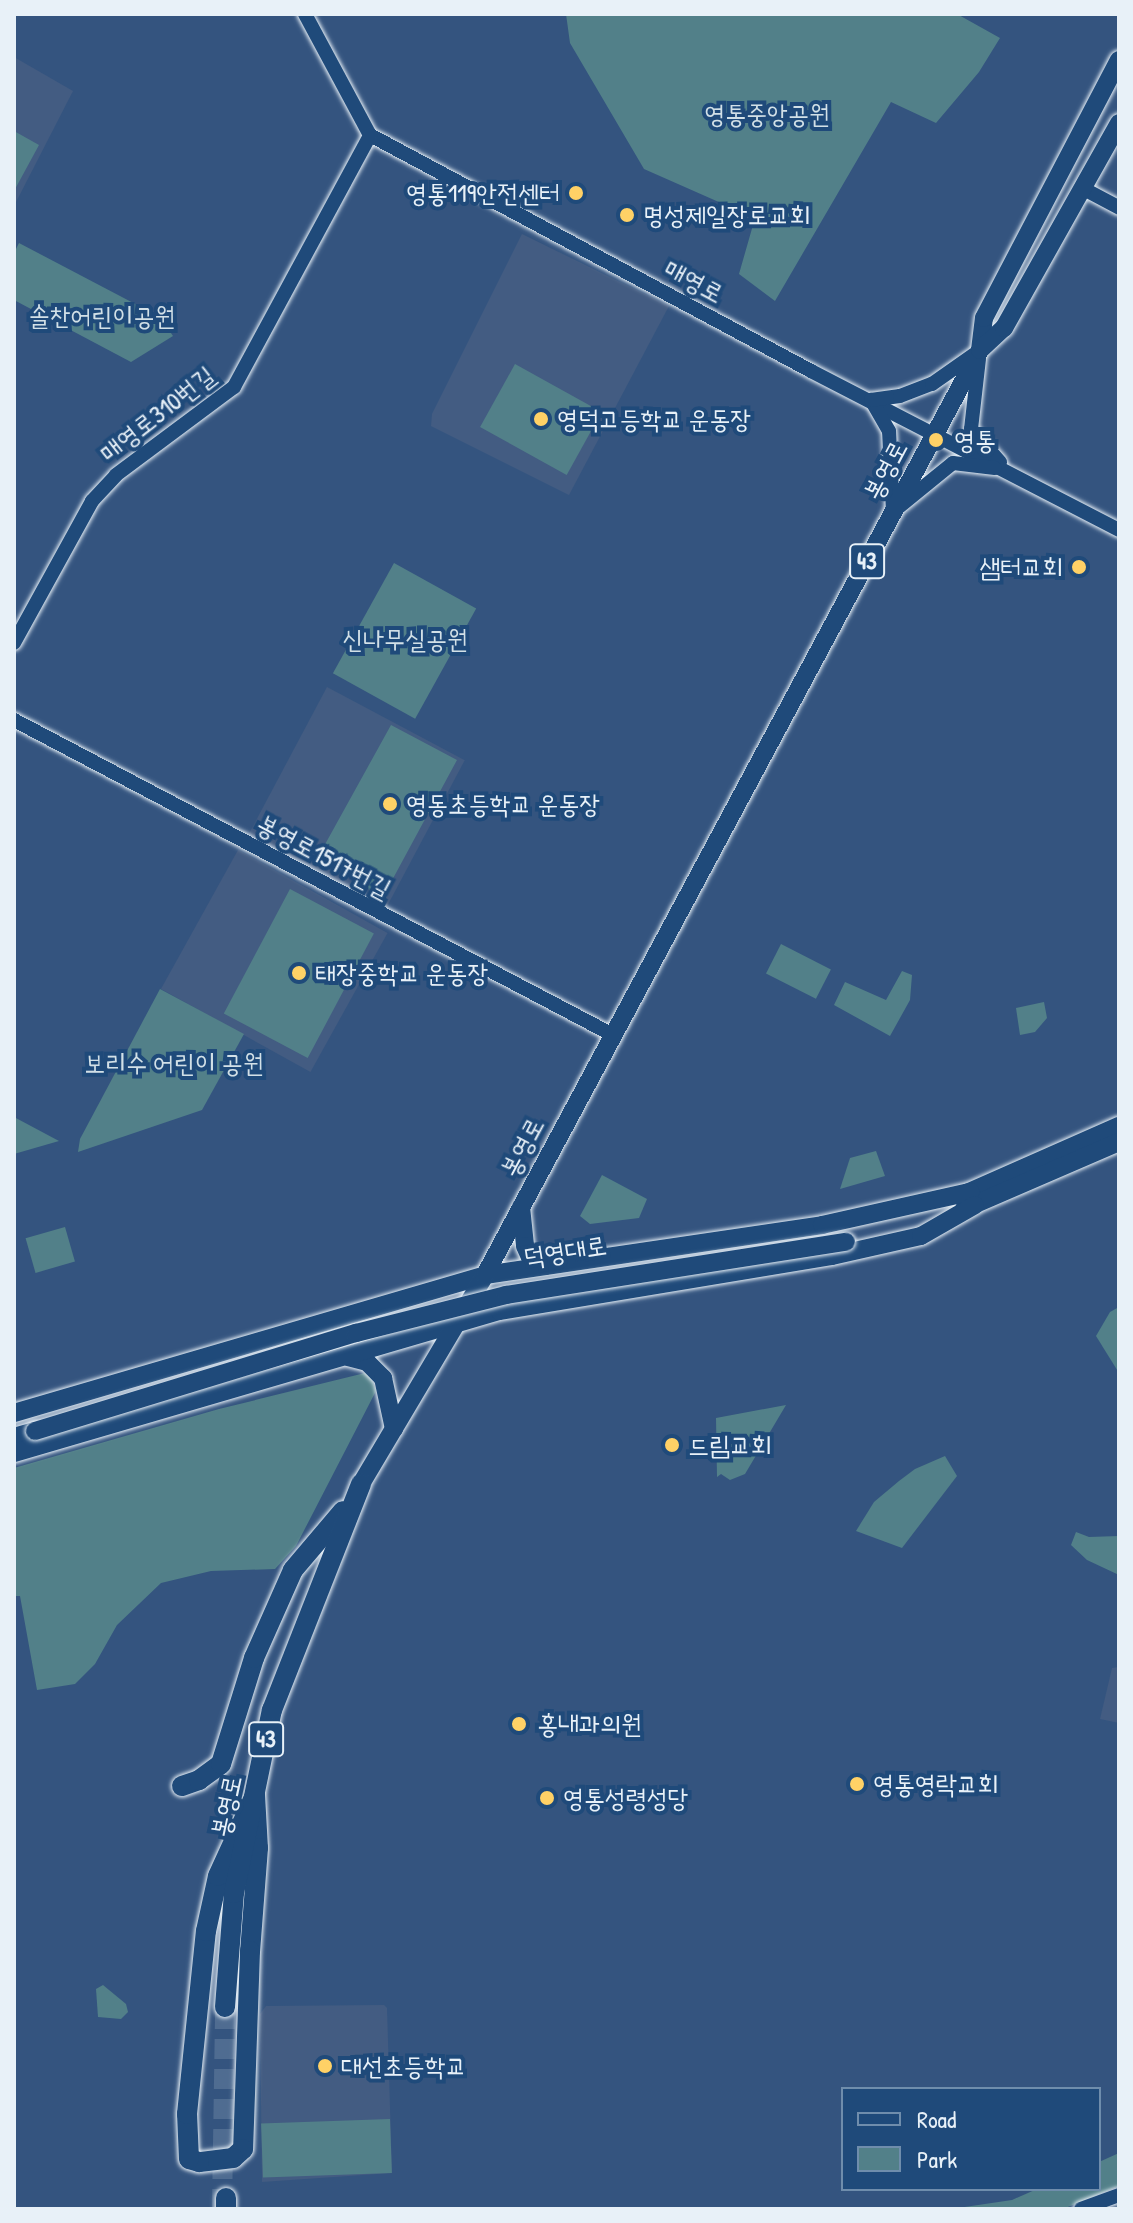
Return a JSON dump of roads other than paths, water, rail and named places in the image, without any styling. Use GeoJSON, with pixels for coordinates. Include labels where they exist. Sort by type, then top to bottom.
{"type":"FeatureCollection","features":[{"type":"Feature","properties":{"kind":"highway"},"geometry":{"type":"LineString","coordinates":[[182,1786],[221,1764],[254,1658],[293,1570],[358,1490]]}},
{"type":"Feature","properties":{"kind":"highway","name":"봉영로"},"geometry":{"type":"LineString","coordinates":[[225,2007],[234,1893],[272,1710],[358,1490]]}},
{"type":"Feature","properties":{"kind":"highway"},"geometry":{"type":"LineString","coordinates":[[255,1795],[258,1848],[250,1951],[243,2149],[233,2158],[199,2162],[189,2159],[187,2114],[206,1931],[218,1876],[255,1795]]}},
{"type":"Feature","properties":{"kind":"main road","name":"봉영로"},"geometry":{"type":"LineString","coordinates":[[980,350],[984,318],[1119,60]]}},
{"type":"Feature","properties":{"kind":"main road","name":"봉영로"},"geometry":{"type":"LineString","coordinates":[[358,1490],[485,1275],[611,1034],[980,350],[1004,328],[1119,123]]}},
{"type":"Feature","properties":{"kind":"main road","name":"덕영대로"},"geometry":{"type":"LineString","coordinates":[[14,1437],[24,1422],[506,1295],[924,1225],[1119,1126]]}},
{"type":"Feature","properties":{"kind":"main road","name":"덕영대로"},"geometry":{"type":"LineString","coordinates":[[972,1198],[1119,1142]]}},
{"type":"Feature","properties":{"kind":"main road"},"geometry":{"type":"LineString","coordinates":[[24,1422],[485,1275],[822,1225],[972,1198]]}},
{"type":"Feature","properties":{"kind":"main road"},"geometry":{"type":"LineString","coordinates":[[14,1453],[456,1327],[499,1311],[813,1260],[921,1236],[972,1198]]}},
{"type":"Feature","properties":{"kind":"main road"},"geometry":{"type":"LineString","coordinates":[[521,1206],[525,1246],[530,1257],[546,1266]]}},
{"type":"Feature","properties":{"kind":"main road"},"geometry":{"type":"LineString","coordinates":[[348,1357],[367,1362],[383,1378],[394,1429]]}},
{"type":"Feature","properties":{"kind":"street"},"geometry":{"type":"LineString","coordinates":[[305,14],[370,135]]}},
{"type":"Feature","properties":{"kind":"street","name":"매영로"},"geometry":{"type":"LineString","coordinates":[[370,135],[1119,530]]}},
{"type":"Feature","properties":{"kind":"street","name":"매영로310번길"},"geometry":{"type":"LineString","coordinates":[[14,643],[92,501],[116,475],[234,387],[370,135]]}},
{"type":"Feature","properties":{"kind":"street"},"geometry":{"type":"LineString","coordinates":[[1084,189],[1119,208]]}},
{"type":"Feature","properties":{"kind":"street"},"geometry":{"type":"LineString","coordinates":[[893,512],[889,431],[871,400],[900,396],[932,384],[980,350]]}},
{"type":"Feature","properties":{"kind":"street"},"geometry":{"type":"LineString","coordinates":[[980,350],[971,429],[1008,470]]}},
{"type":"Feature","properties":{"kind":"street"},"geometry":{"type":"LineString","coordinates":[[893,512],[953,463],[1008,470]]}},
{"type":"Feature","properties":{"kind":"street","name":"봉영로1517번길"},"geometry":{"type":"LineString","coordinates":[[14,720],[611,1034]]}},
{"type":"Feature","properties":{"kind":"street"},"geometry":{"type":"LineString","coordinates":[[1081,2209],[1119,2195]]}},
{"type":"Feature","properties":{"kind":"tunnel"},"geometry":{"type":"LineString","coordinates":[[222,2209],[225,2007]]}},
{"type":"Feature","properties":{"kind":"place","name":"영통119안전센터"},"geometry":{"type":"Point","coordinates":[576,193]}},
{"type":"Feature","properties":{"kind":"place","name":"명성제일장로교회"},"geometry":{"type":"Point","coordinates":[627,215]}},
{"type":"Feature","properties":{"kind":"place","name":"영덕고등학교 운동장"},"geometry":{"type":"Point","coordinates":[541,419]}},
{"type":"Feature","properties":{"kind":"place","name":"영통"},"geometry":{"type":"Point","coordinates":[936,440]}},
{"type":"Feature","properties":{"kind":"place","name":"샘터교회"},"geometry":{"type":"Point","coordinates":[1079,567]}},
{"type":"Feature","properties":{"kind":"place","name":"영동초등학교 운동장"},"geometry":{"type":"Point","coordinates":[390,804]}},
{"type":"Feature","properties":{"kind":"place","name":"태장중학교 운동장"},"geometry":{"type":"Point","coordinates":[299,973]}},
{"type":"Feature","properties":{"kind":"place","name":"드림교회"},"geometry":{"type":"Point","coordinates":[672,1445]}},
{"type":"Feature","properties":{"kind":"place","name":"홍내과의원"},"geometry":{"type":"Point","coordinates":[519,1724]}},
{"type":"Feature","properties":{"kind":"place","name":"영통영락교회"},"geometry":{"type":"Point","coordinates":[857,1784]}},
{"type":"Feature","properties":{"kind":"place","name":"영통성령성당"},"geometry":{"type":"Point","coordinates":[547,1798]}},
{"type":"Feature","properties":{"kind":"place","name":"대선초등학교"},"geometry":{"type":"Point","coordinates":[325,2066]}},
{"type":"Feature","properties":{"kind":"park label","name":"영통중앙공원"},"geometry":{"type":"Point","coordinates":[767,114]}},
{"type":"Feature","properties":{"kind":"park label","name":"솔찬어린이공원"},"geometry":{"type":"Point","coordinates":[102,316]}},
{"type":"Feature","properties":{"kind":"park label","name":"신나무실공원"},"geometry":{"type":"Point","coordinates":[405,639]}},
{"type":"Feature","properties":{"kind":"park label","name":"보리수 어린이 공원"},"geometry":{"type":"Point","coordinates":[174,1063]}}]}
